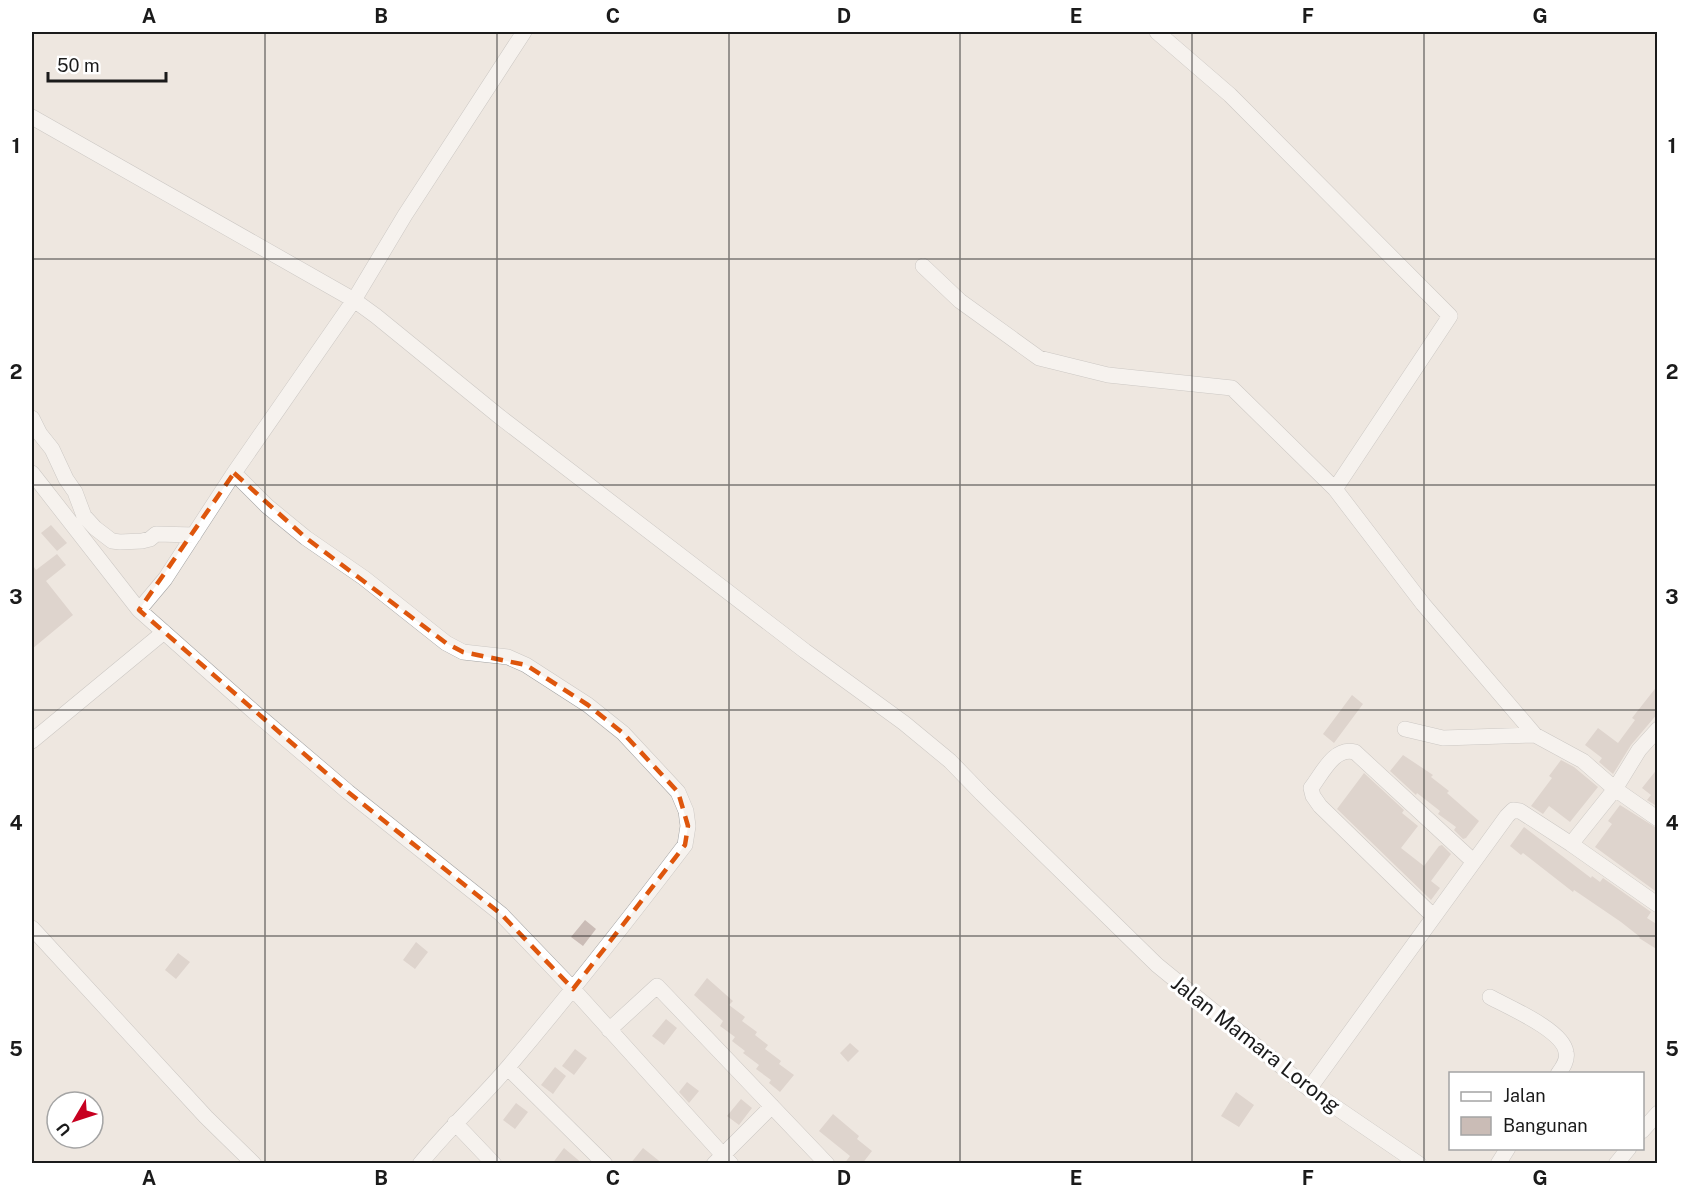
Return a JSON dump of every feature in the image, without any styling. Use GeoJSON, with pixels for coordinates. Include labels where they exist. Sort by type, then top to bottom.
{"type":"FeatureCollection","features":[{"type":"Feature","properties":{"kind":"street"},"geometry":{"type":"LineString","coordinates":[[140,610],[165,579],[234,472],[354,300],[405,215],[524,32]]}},
{"type":"Feature","properties":{"kind":"street"},"geometry":{"type":"LineString","coordinates":[[1157,32],[1230,95],[1450,316],[1335,489]]}},
{"type":"Feature","properties":{"kind":"street","name":"Jalan Mamara Lorong"},"geometry":{"type":"LineString","coordinates":[[32,117],[354,300],[500,417],[950,760],[1157,965],[1309,1089],[1419,1164]]}},
{"type":"Feature","properties":{"kind":"street"},"geometry":{"type":"LineString","coordinates":[[923,266],[960,301],[1039,358],[1108,375],[1232,388],[1335,489],[1423,604],[1535,735],[1582,761],[1615,789],[1658,819]]}},
{"type":"Feature","properties":{"kind":"street"},"geometry":{"type":"LineString","coordinates":[[32,418],[40,434],[52,448],[66,479],[75,492],[84,516],[112,541],[142,541],[156,534],[194,535]]}},
{"type":"Feature","properties":{"kind":"street"},"geometry":{"type":"LineString","coordinates":[[234,472],[267,506],[306,538],[364,578],[446,643],[463,652],[508,657],[526,664],[588,705],[624,733],[678,792],[686,811],[688,826],[685,845],[508,1068],[455,1123],[420,1164]]}},
{"type":"Feature","properties":{"kind":"street"},"geometry":{"type":"LineString","coordinates":[[32,473],[140,610],[348,792],[501,914],[609,1029],[722,1160],[772,1106]]}},
{"type":"Feature","properties":{"kind":"street"},"geometry":{"type":"LineString","coordinates":[[32,741],[164,632]]}},
{"type":"Feature","properties":{"kind":"street"},"geometry":{"type":"LineString","coordinates":[[1405,729],[1443,738],[1535,735]]}},
{"type":"Feature","properties":{"kind":"street"},"geometry":{"type":"LineString","coordinates":[[1571,844],[1615,789],[1639,750],[1658,729]]}},
{"type":"Feature","properties":{"kind":"street"},"geometry":{"type":"LineString","coordinates":[[1433,916],[1320,806],[1311,793],[1311,788],[1339,753],[1347,750],[1355,752],[1473,861]]}},
{"type":"Feature","properties":{"kind":"street"},"geometry":{"type":"LineString","coordinates":[[1309,1089],[1473,861],[1513,810],[1520,811],[1571,844],[1658,904]]}},
{"type":"Feature","properties":{"kind":"street"},"geometry":{"type":"LineString","coordinates":[[32,928],[206,1117],[254,1164]]}},
{"type":"Feature","properties":{"kind":"street"},"geometry":{"type":"LineString","coordinates":[[609,1029],[657,986],[827,1164]]}},
{"type":"Feature","properties":{"kind":"street"},"geometry":{"type":"LineString","coordinates":[[1490,997],[1561,1039],[1566,1058],[1559,1072]]}},
{"type":"Feature","properties":{"kind":"street"},"geometry":{"type":"LineString","coordinates":[[508,1068],[605,1164]]}},
{"type":"Feature","properties":{"kind":"street"},"geometry":{"type":"LineString","coordinates":[[1644,1129],[1658,1113]]}},
{"type":"Feature","properties":{"kind":"street"},"geometry":{"type":"LineString","coordinates":[[455,1123],[494,1164]]}},
{"type":"Feature","properties":{"kind":"street"},"geometry":{"type":"LineString","coordinates":[[1498,1164],[1507,1150]]}},
{"type":"Feature","properties":{"kind":"street"},"geometry":{"type":"LineString","coordinates":[[1616,1164],[1628,1150]]}},
{"type":"Feature","properties":{"kind":"highlighted area"},"geometry":{"type":"Polygon","coordinates":[[[234,473],[306,538],[446,643],[463,652],[526,665],[588,705],[623,733],[678,792],[688,826],[685,845],[573,989],[501,914],[348,792],[139,610],[234,473]]]}},
{"type":"Feature","properties":{"kind":"building"},"geometry":{"type":"Polygon","coordinates":[[[51,525],[67,543],[57,551],[41,533],[51,525]]]}},
{"type":"Feature","properties":{"kind":"building"},"geometry":{"type":"Polygon","coordinates":[[[57,554],[66,565],[46,581],[73,615],[32,649],[32,564],[36,570],[57,554]]]}},
{"type":"Feature","properties":{"kind":"building"},"geometry":{"type":"Polygon","coordinates":[[[1658,685],[1658,713],[1631,745],[1613,774],[1599,762],[1602,758],[1585,745],[1598,728],[1618,743],[1635,720],[1632,718],[1658,685]]]}},
{"type":"Feature","properties":{"kind":"building"},"geometry":{"type":"Polygon","coordinates":[[[1352,695],[1363,704],[1334,743],[1323,734],[1352,695]]]}},
{"type":"Feature","properties":{"kind":"building"},"geometry":{"type":"Polygon","coordinates":[[[1403,755],[1433,775],[1431,777],[1449,791],[1447,793],[1479,821],[1466,838],[1463,839],[1454,830],[1456,827],[1438,814],[1440,811],[1417,793],[1416,795],[1390,771],[1403,755]]]}},
{"type":"Feature","properties":{"kind":"building"},"geometry":{"type":"Polygon","coordinates":[[[1561,760],[1574,767],[1598,787],[1570,822],[1549,806],[1543,814],[1531,806],[1552,778],[1549,776],[1561,760]]]}},
{"type":"Feature","properties":{"kind":"building"},"geometry":{"type":"Polygon","coordinates":[[[1658,768],[1658,807],[1647,800],[1651,795],[1642,788],[1658,768]]]}},
{"type":"Feature","properties":{"kind":"building"},"geometry":{"type":"Polygon","coordinates":[[[1364,773],[1404,810],[1402,813],[1418,826],[1401,848],[1424,866],[1439,846],[1442,845],[1451,854],[1431,881],[1440,888],[1431,900],[1337,809],[1364,773]]]}},
{"type":"Feature","properties":{"kind":"building"},"geometry":{"type":"Polygon","coordinates":[[[1620,805],[1658,829],[1658,893],[1595,847],[1612,824],[1608,821],[1620,805]]]}},
{"type":"Feature","properties":{"kind":"building"},"geometry":{"type":"Polygon","coordinates":[[[1524,827],[1591,878],[1592,876],[1600,882],[1603,878],[1651,912],[1647,918],[1658,925],[1658,950],[1510,846],[1524,827]]]}},
{"type":"Feature","properties":{"kind":"building"},"geometry":{"type":"Polygon","coordinates":[[[585,920],[596,929],[583,946],[571,937],[585,920]]]}},
{"type":"Feature","properties":{"kind":"building"},"geometry":{"type":"Polygon","coordinates":[[[416,942],[428,952],[415,969],[403,960],[416,942]]]}},
{"type":"Feature","properties":{"kind":"building"},"geometry":{"type":"Polygon","coordinates":[[[178,953],[190,962],[176,979],[165,970],[178,953]]]}},
{"type":"Feature","properties":{"kind":"building"},"geometry":{"type":"Polygon","coordinates":[[[707,978],[733,1001],[729,1005],[745,1017],[742,1021],[757,1032],[755,1035],[768,1045],[765,1049],[781,1061],[779,1064],[794,1075],[780,1092],[769,1083],[771,1080],[756,1069],[759,1065],[732,1041],[735,1037],[720,1026],[723,1021],[694,995],[707,978]]]}},
{"type":"Feature","properties":{"kind":"building"},"geometry":{"type":"Polygon","coordinates":[[[666,1019],[677,1028],[664,1045],[652,1036],[666,1019]]]}},
{"type":"Feature","properties":{"kind":"building"},"geometry":{"type":"Polygon","coordinates":[[[850,1043],[859,1051],[848,1062],[840,1053],[850,1043]]]}},
{"type":"Feature","properties":{"kind":"building"},"geometry":{"type":"Polygon","coordinates":[[[575,1049],[587,1058],[574,1075],[562,1066],[575,1049]]]}},
{"type":"Feature","properties":{"kind":"building"},"geometry":{"type":"Polygon","coordinates":[[[555,1067],[566,1076],[553,1094],[541,1085],[555,1067]]]}},
{"type":"Feature","properties":{"kind":"building"},"geometry":{"type":"Polygon","coordinates":[[[687,1082],[699,1091],[689,1103],[679,1092],[687,1082]]]}},
{"type":"Feature","properties":{"kind":"building"},"geometry":{"type":"Polygon","coordinates":[[[1236,1092],[1254,1105],[1239,1127],[1221,1116],[1236,1092]]]}},
{"type":"Feature","properties":{"kind":"building"},"geometry":{"type":"Polygon","coordinates":[[[741,1099],[752,1108],[739,1125],[727,1116],[741,1099]]]}},
{"type":"Feature","properties":{"kind":"building"},"geometry":{"type":"Polygon","coordinates":[[[516,1103],[528,1112],[515,1129],[503,1120],[516,1103]]]}},
{"type":"Feature","properties":{"kind":"building"},"geometry":{"type":"Polygon","coordinates":[[[833,1114],[859,1136],[857,1139],[872,1151],[862,1164],[844,1164],[850,1156],[819,1131],[833,1114]]]}},
{"type":"Feature","properties":{"kind":"building"},"geometry":{"type":"Polygon","coordinates":[[[564,1148],[583,1164],[552,1164],[564,1148]]]}},
{"type":"Feature","properties":{"kind":"building"},"geometry":{"type":"Polygon","coordinates":[[[643,1148],[663,1164],[630,1164],[643,1148]]]}}]}
